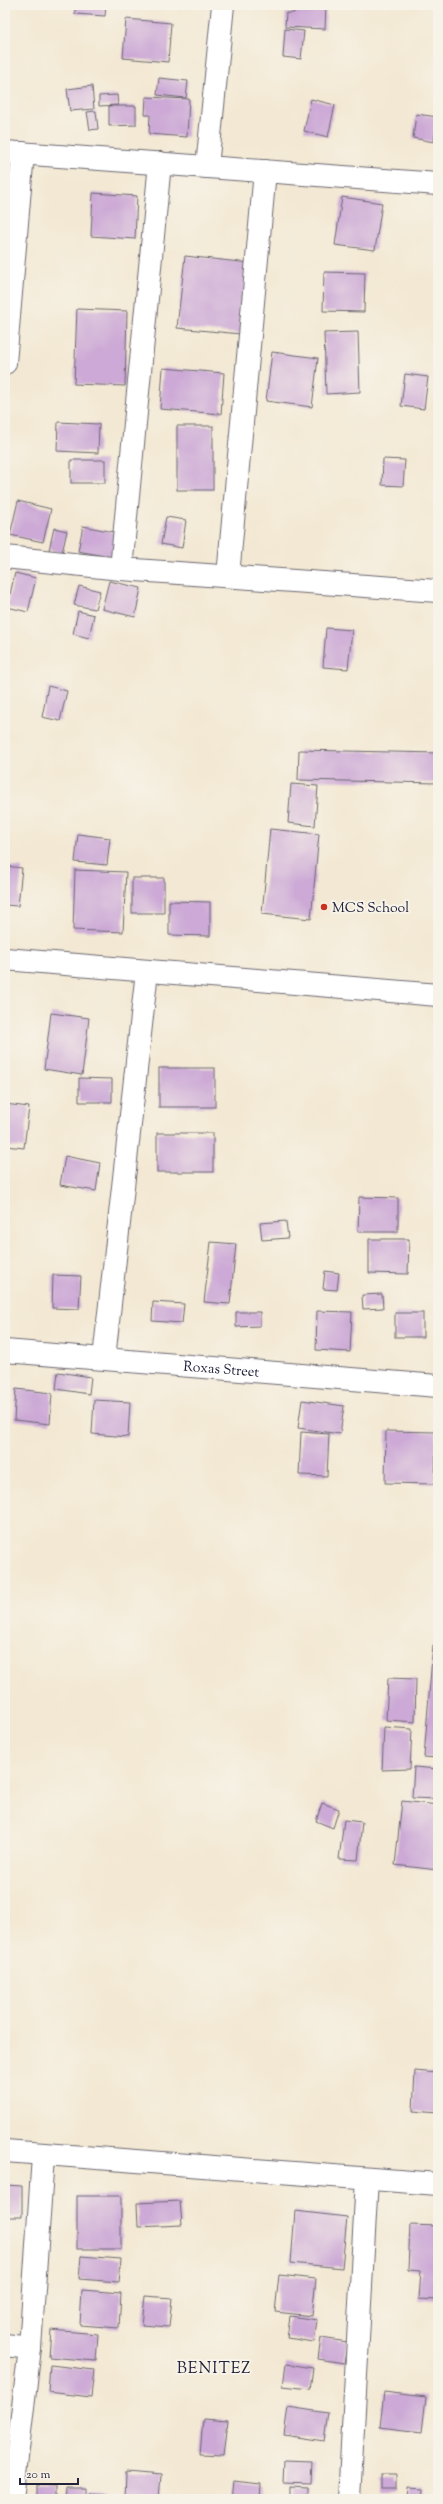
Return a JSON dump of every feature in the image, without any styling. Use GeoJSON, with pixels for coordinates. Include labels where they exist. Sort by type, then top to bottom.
{"type":"FeatureCollection","features":[{"type":"Feature","properties":{"kind":"street"},"geometry":{"type":"LineString","coordinates":[[207,167],[223,5]]}},
{"type":"Feature","properties":{"kind":"street"},"geometry":{"type":"LineString","coordinates":[[5,364],[14,152],[438,184]]}},
{"type":"Feature","properties":{"kind":"street"},"geometry":{"type":"LineString","coordinates":[[121,569],[160,163]]}},
{"type":"Feature","properties":{"kind":"street"},"geometry":{"type":"LineString","coordinates":[[228,576],[265,171]]}},
{"type":"Feature","properties":{"kind":"street"},"geometry":{"type":"LineString","coordinates":[[5,557],[121,569],[438,591]]}},
{"type":"Feature","properties":{"kind":"street"},"geometry":{"type":"LineString","coordinates":[[5,959],[438,995]]}},
{"type":"Feature","properties":{"kind":"street"},"geometry":{"type":"LineString","coordinates":[[104,1358],[147,971]]}},
{"type":"Feature","properties":{"kind":"street","name":"Roxas Street"},"geometry":{"type":"LineString","coordinates":[[5,1351],[437,1380]]}},
{"type":"Feature","properties":{"kind":"street"},"geometry":{"type":"LineString","coordinates":[[5,2151],[44,2156],[271,2170],[438,2184]]}},
{"type":"Feature","properties":{"kind":"street"},"geometry":{"type":"LineString","coordinates":[[12,2499],[30,2348],[44,2156]]}},
{"type":"Feature","properties":{"kind":"street"},"geometry":{"type":"LineString","coordinates":[[349,2499],[367,2179]]}},
{"type":"Feature","properties":{"kind":"street"},"geometry":{"type":"LineString","coordinates":[[5,2345],[30,2348]]}},
{"type":"Feature","properties":{"kind":"building"},"geometry":{"type":"Polygon","coordinates":[[[75,5],[106,5],[105,16],[75,14],[75,5]]]}},
{"type":"Feature","properties":{"kind":"building"},"geometry":{"type":"Polygon","coordinates":[[[294,5],[326,5],[325,29],[285,27],[286,13],[294,13],[294,5]]]}},
{"type":"Feature","properties":{"kind":"building"},"geometry":{"type":"Polygon","coordinates":[[[126,19],[171,23],[168,62],[123,58],[126,19]]]}},
{"type":"Feature","properties":{"kind":"building"},"geometry":{"type":"Polygon","coordinates":[[[285,29],[304,31],[301,59],[283,57],[285,29]]]}},
{"type":"Feature","properties":{"kind":"building"},"geometry":{"type":"Polygon","coordinates":[[[159,78],[188,81],[186,98],[157,95],[159,78]]]}},
{"type":"Feature","properties":{"kind":"building"},"geometry":{"type":"Polygon","coordinates":[[[92,86],[94,109],[70,111],[67,89],[92,86]]]}},
{"type":"Feature","properties":{"kind":"building"},"geometry":{"type":"Polygon","coordinates":[[[117,95],[118,105],[99,106],[99,96],[117,95]]]}},
{"type":"Feature","properties":{"kind":"building"},"geometry":{"type":"Polygon","coordinates":[[[146,97],[189,99],[187,137],[149,134],[150,115],[145,115],[146,97]]]}},
{"type":"Feature","properties":{"kind":"building"},"geometry":{"type":"Polygon","coordinates":[[[311,99],[335,105],[328,137],[304,131],[311,99]]]}},
{"type":"Feature","properties":{"kind":"building"},"geometry":{"type":"Polygon","coordinates":[[[109,106],[136,106],[136,125],[109,126],[109,106]]]}},
{"type":"Feature","properties":{"kind":"building"},"geometry":{"type":"Polygon","coordinates":[[[96,111],[98,129],[90,130],[87,112],[96,111]]]}},
{"type":"Feature","properties":{"kind":"building"},"geometry":{"type":"Polygon","coordinates":[[[416,114],[438,117],[434,142],[413,138],[416,114]]]}},
{"type":"Feature","properties":{"kind":"building"},"geometry":{"type":"Polygon","coordinates":[[[93,193],[137,196],[135,239],[91,236],[93,193]]]}},
{"type":"Feature","properties":{"kind":"building"},"geometry":{"type":"Polygon","coordinates":[[[342,197],[382,203],[375,250],[335,245],[342,197]]]}},
{"type":"Feature","properties":{"kind":"building"},"geometry":{"type":"Polygon","coordinates":[[[185,256],[249,263],[241,334],[177,328],[185,256]]]}},
{"type":"Feature","properties":{"kind":"building"},"geometry":{"type":"Polygon","coordinates":[[[324,272],[365,273],[364,312],[323,311],[324,272]]]}},
{"type":"Feature","properties":{"kind":"building"},"geometry":{"type":"Polygon","coordinates":[[[77,309],[127,311],[125,386],[74,384],[77,309]]]}},
{"type":"Feature","properties":{"kind":"building"},"geometry":{"type":"Polygon","coordinates":[[[358,332],[360,392],[326,394],[324,333],[358,332]]]}},
{"type":"Feature","properties":{"kind":"building"},"geometry":{"type":"Polygon","coordinates":[[[272,352],[318,358],[312,407],[266,401],[272,352]]]}},
{"type":"Feature","properties":{"kind":"building"},"geometry":{"type":"Polygon","coordinates":[[[163,368],[224,373],[221,414],[160,409],[163,368]]]}},
{"type":"Feature","properties":{"kind":"building"},"geometry":{"type":"Polygon","coordinates":[[[405,374],[428,377],[424,409],[401,406],[405,374]]]}},
{"type":"Feature","properties":{"kind":"building"},"geometry":{"type":"Polygon","coordinates":[[[58,422],[99,424],[98,453],[57,451],[58,422]]]}},
{"type":"Feature","properties":{"kind":"building"},"geometry":{"type":"Polygon","coordinates":[[[177,426],[213,426],[213,490],[177,490],[177,426]]]}},
{"type":"Feature","properties":{"kind":"building"},"geometry":{"type":"Polygon","coordinates":[[[383,459],[405,460],[403,486],[382,485],[383,459]]]}},
{"type":"Feature","properties":{"kind":"building"},"geometry":{"type":"Polygon","coordinates":[[[71,460],[105,460],[105,483],[71,483],[71,460]]]}},
{"type":"Feature","properties":{"kind":"building"},"geometry":{"type":"Polygon","coordinates":[[[18,501],[51,509],[43,542],[10,535],[18,501]]]}},
{"type":"Feature","properties":{"kind":"building"},"geometry":{"type":"Polygon","coordinates":[[[166,517],[186,520],[182,548],[161,544],[166,517]]]}},
{"type":"Feature","properties":{"kind":"building"},"geometry":{"type":"Polygon","coordinates":[[[83,526],[119,533],[114,558],[78,551],[83,526]]]}},
{"type":"Feature","properties":{"kind":"building"},"geometry":{"type":"Polygon","coordinates":[[[54,528],[67,531],[62,553],[49,550],[54,528]]]}},
{"type":"Feature","properties":{"kind":"building"},"geometry":{"type":"Polygon","coordinates":[[[15,573],[36,578],[28,612],[7,607],[15,573]]]}},
{"type":"Feature","properties":{"kind":"building"},"geometry":{"type":"Polygon","coordinates":[[[109,581],[141,588],[135,617],[102,609],[109,581]]]}},
{"type":"Feature","properties":{"kind":"building"},"geometry":{"type":"Polygon","coordinates":[[[79,586],[100,591],[95,609],[74,605],[79,586]]]}},
{"type":"Feature","properties":{"kind":"building"},"geometry":{"type":"Polygon","coordinates":[[[78,611],[94,615],[89,638],[73,634],[78,611]]]}},
{"type":"Feature","properties":{"kind":"building"},"geometry":{"type":"Polygon","coordinates":[[[326,628],[352,630],[348,669],[323,667],[326,628]]]}},
{"type":"Feature","properties":{"kind":"building"},"geometry":{"type":"Polygon","coordinates":[[[48,686],[67,691],[60,721],[42,717],[48,686]]]}},
{"type":"Feature","properties":{"kind":"building"},"geometry":{"type":"Polygon","coordinates":[[[299,750],[438,753],[438,783],[298,780],[299,750]]]}},
{"type":"Feature","properties":{"kind":"building"},"geometry":{"type":"Polygon","coordinates":[[[291,784],[318,786],[315,826],[288,823],[291,784]]]}},
{"type":"Feature","properties":{"kind":"building"},"geometry":{"type":"Polygon","coordinates":[[[270,829],[319,834],[311,919],[262,914],[270,829]]]}},
{"type":"Feature","properties":{"kind":"building"},"geometry":{"type":"Polygon","coordinates":[[[78,834],[110,838],[107,865],[75,862],[78,834]]]}},
{"type":"Feature","properties":{"kind":"building"},"geometry":{"type":"Polygon","coordinates":[[[5,866],[22,868],[18,906],[5,905],[5,866]]]}},
{"type":"Feature","properties":{"kind":"building"},"geometry":{"type":"Polygon","coordinates":[[[75,870],[126,872],[123,932],[73,930],[75,870]]]}},
{"type":"Feature","properties":{"kind":"building"},"geometry":{"type":"Polygon","coordinates":[[[132,878],[164,878],[164,913],[132,913],[132,878]]]}},
{"type":"Feature","properties":{"kind":"building"},"geometry":{"type":"Polygon","coordinates":[[[169,901],[210,902],[210,936],[169,935],[169,901]]]}},
{"type":"Feature","properties":{"kind":"building"},"geometry":{"type":"Polygon","coordinates":[[[51,1013],[89,1018],[82,1075],[44,1069],[51,1013]]]}},
{"type":"Feature","properties":{"kind":"building"},"geometry":{"type":"Polygon","coordinates":[[[159,1068],[215,1068],[215,1107],[159,1107],[159,1068]]]}},
{"type":"Feature","properties":{"kind":"building"},"geometry":{"type":"Polygon","coordinates":[[[79,1078],[112,1079],[112,1102],[79,1102],[79,1078]]]}},
{"type":"Feature","properties":{"kind":"building"},"geometry":{"type":"Polygon","coordinates":[[[5,1104],[29,1107],[24,1148],[5,1146],[5,1104]]]}},
{"type":"Feature","properties":{"kind":"building"},"geometry":{"type":"Polygon","coordinates":[[[157,1133],[213,1133],[213,1172],[157,1172],[157,1133]]]}},
{"type":"Feature","properties":{"kind":"building"},"geometry":{"type":"Polygon","coordinates":[[[65,1156],[100,1163],[96,1191],[60,1185],[65,1156]]]}},
{"type":"Feature","properties":{"kind":"building"},"geometry":{"type":"Polygon","coordinates":[[[359,1197],[398,1198],[398,1232],[358,1232],[359,1197]]]}},
{"type":"Feature","properties":{"kind":"building"},"geometry":{"type":"Polygon","coordinates":[[[286,1221],[288,1238],[262,1240],[260,1223],[286,1221]]]}},
{"type":"Feature","properties":{"kind":"building"},"geometry":{"type":"Polygon","coordinates":[[[369,1239],[409,1239],[408,1274],[369,1273],[369,1239]]]}},
{"type":"Feature","properties":{"kind":"building"},"geometry":{"type":"Polygon","coordinates":[[[211,1242],[236,1244],[230,1304],[204,1302],[211,1242]]]}},
{"type":"Feature","properties":{"kind":"building"},"geometry":{"type":"Polygon","coordinates":[[[325,1271],[339,1273],[337,1290],[323,1289],[325,1271]]]}},
{"type":"Feature","properties":{"kind":"building"},"geometry":{"type":"Polygon","coordinates":[[[53,1275],[81,1276],[79,1309],[52,1308],[53,1275]]]}},
{"type":"Feature","properties":{"kind":"building"},"geometry":{"type":"Polygon","coordinates":[[[382,1294],[383,1308],[363,1309],[362,1295],[382,1294]]]}},
{"type":"Feature","properties":{"kind":"building"},"geometry":{"type":"Polygon","coordinates":[[[153,1302],[184,1304],[182,1323],[152,1321],[153,1302]]]}},
{"type":"Feature","properties":{"kind":"building"},"geometry":{"type":"Polygon","coordinates":[[[317,1311],[352,1312],[350,1352],[316,1350],[317,1311]]]}},
{"type":"Feature","properties":{"kind":"building"},"geometry":{"type":"Polygon","coordinates":[[[236,1312],[260,1312],[260,1326],[236,1327],[236,1312]]]}},
{"type":"Feature","properties":{"kind":"building"},"geometry":{"type":"Polygon","coordinates":[[[395,1313],[423,1313],[423,1337],[395,1337],[395,1313]]]}},
{"type":"Feature","properties":{"kind":"building"},"geometry":{"type":"Polygon","coordinates":[[[58,1372],[91,1377],[89,1394],[56,1389],[58,1372]]]}},
{"type":"Feature","properties":{"kind":"building"},"geometry":{"type":"Polygon","coordinates":[[[16,1389],[52,1393],[50,1424],[14,1420],[16,1389]]]}},
{"type":"Feature","properties":{"kind":"building"},"geometry":{"type":"Polygon","coordinates":[[[94,1400],[130,1402],[128,1437],[92,1434],[94,1400]]]}},
{"type":"Feature","properties":{"kind":"building"},"geometry":{"type":"Polygon","coordinates":[[[302,1400],[344,1406],[340,1434],[298,1428],[302,1400]]]}},
{"type":"Feature","properties":{"kind":"building"},"geometry":{"type":"Polygon","coordinates":[[[386,1431],[436,1432],[435,1484],[385,1483],[386,1431]]]}},
{"type":"Feature","properties":{"kind":"building"},"geometry":{"type":"Polygon","coordinates":[[[301,1432],[329,1434],[327,1476],[299,1475],[301,1432]]]}},
{"type":"Feature","properties":{"kind":"building"},"geometry":{"type":"Polygon","coordinates":[[[433,1645],[438,1645],[438,1758],[424,1757],[433,1645]]]}},
{"type":"Feature","properties":{"kind":"building"},"geometry":{"type":"Polygon","coordinates":[[[388,1678],[416,1679],[415,1722],[386,1720],[388,1678]]]}},
{"type":"Feature","properties":{"kind":"building"},"geometry":{"type":"Polygon","coordinates":[[[384,1727],[412,1729],[410,1769],[382,1770],[384,1727]]]}},
{"type":"Feature","properties":{"kind":"building"},"geometry":{"type":"Polygon","coordinates":[[[414,1767],[438,1769],[438,1799],[412,1798],[414,1767]]]}},
{"type":"Feature","properties":{"kind":"building"},"geometry":{"type":"Polygon","coordinates":[[[402,1801],[438,1805],[438,1870],[395,1865],[402,1801]]]}},
{"type":"Feature","properties":{"kind":"building"},"geometry":{"type":"Polygon","coordinates":[[[322,1803],[339,1809],[333,1828],[316,1821],[322,1803]]]}},
{"type":"Feature","properties":{"kind":"building"},"geometry":{"type":"Polygon","coordinates":[[[344,1820],[362,1822],[358,1860],[339,1859],[344,1820]]]}},
{"type":"Feature","properties":{"kind":"building"},"geometry":{"type":"Polygon","coordinates":[[[415,2071],[438,2073],[438,2113],[413,2111],[415,2071]]]}},
{"type":"Feature","properties":{"kind":"building"},"geometry":{"type":"Polygon","coordinates":[[[5,2185],[22,2186],[22,2217],[5,2217],[5,2185]]]}},
{"type":"Feature","properties":{"kind":"building"},"geometry":{"type":"Polygon","coordinates":[[[77,2196],[121,2196],[121,2249],[77,2249],[77,2196]]]}},
{"type":"Feature","properties":{"kind":"building"},"geometry":{"type":"Polygon","coordinates":[[[180,2201],[182,2225],[138,2227],[137,2203],[180,2201]]]}},
{"type":"Feature","properties":{"kind":"building"},"geometry":{"type":"Polygon","coordinates":[[[295,2211],[347,2217],[342,2268],[291,2263],[295,2211]]]}},
{"type":"Feature","properties":{"kind":"building"},"geometry":{"type":"Polygon","coordinates":[[[410,2225],[438,2226],[438,2300],[419,2299],[421,2271],[408,2270],[410,2225]]]}},
{"type":"Feature","properties":{"kind":"building"},"geometry":{"type":"Polygon","coordinates":[[[81,2256],[121,2259],[119,2282],[79,2279],[81,2256]]]}},
{"type":"Feature","properties":{"kind":"building"},"geometry":{"type":"Polygon","coordinates":[[[279,2275],[316,2279],[312,2316],[275,2312],[279,2275]]]}},
{"type":"Feature","properties":{"kind":"building"},"geometry":{"type":"Polygon","coordinates":[[[82,2290],[121,2293],[119,2328],[80,2325],[82,2290]]]}},
{"type":"Feature","properties":{"kind":"building"},"geometry":{"type":"Polygon","coordinates":[[[145,2296],[172,2298],[169,2327],[142,2325],[145,2296]]]}},
{"type":"Feature","properties":{"kind":"building"},"geometry":{"type":"Polygon","coordinates":[[[290,2316],[317,2320],[314,2342],[287,2338],[290,2316]]]}},
{"type":"Feature","properties":{"kind":"building"},"geometry":{"type":"Polygon","coordinates":[[[51,2330],[98,2334],[96,2361],[49,2357],[51,2330]]]}},
{"type":"Feature","properties":{"kind":"building"},"geometry":{"type":"Polygon","coordinates":[[[321,2338],[348,2342],[344,2363],[318,2359],[321,2338]]]}},
{"type":"Feature","properties":{"kind":"building"},"geometry":{"type":"Polygon","coordinates":[[[286,2364],[313,2368],[310,2389],[283,2386],[286,2364]]]}},
{"type":"Feature","properties":{"kind":"building"},"geometry":{"type":"Polygon","coordinates":[[[50,2365],[94,2370],[91,2397],[48,2392],[50,2365]]]}},
{"type":"Feature","properties":{"kind":"building"},"geometry":{"type":"Polygon","coordinates":[[[384,2392],[426,2397],[422,2432],[380,2427],[384,2392]]]}},
{"type":"Feature","properties":{"kind":"building"},"geometry":{"type":"Polygon","coordinates":[[[288,2407],[328,2413],[324,2441],[284,2435],[288,2407]]]}},
{"type":"Feature","properties":{"kind":"building"},"geometry":{"type":"Polygon","coordinates":[[[203,2419],[228,2421],[224,2455],[200,2454],[203,2419]]]}},
{"type":"Feature","properties":{"kind":"building"},"geometry":{"type":"Polygon","coordinates":[[[284,2460],[312,2461],[311,2483],[283,2482],[284,2460]]]}},
{"type":"Feature","properties":{"kind":"building"},"geometry":{"type":"Polygon","coordinates":[[[126,2472],[161,2475],[159,2499],[125,2498],[126,2472]]]}},
{"type":"Feature","properties":{"kind":"building"},"geometry":{"type":"Polygon","coordinates":[[[381,2474],[396,2474],[396,2490],[381,2490],[381,2474]]]}},
{"type":"Feature","properties":{"kind":"building"},"geometry":{"type":"Polygon","coordinates":[[[233,2481],[261,2484],[260,2499],[231,2499],[233,2481]]]}},
{"type":"Feature","properties":{"kind":"building"},"geometry":{"type":"Polygon","coordinates":[[[36,2485],[55,2486],[55,2499],[36,2499],[36,2485]]]}},
{"type":"Feature","properties":{"kind":"building"},"geometry":{"type":"Polygon","coordinates":[[[290,2486],[308,2487],[308,2499],[290,2499],[290,2486]]]}},
{"type":"Feature","properties":{"kind":"building"},"geometry":{"type":"Polygon","coordinates":[[[409,2487],[424,2488],[423,2499],[408,2499],[409,2487]]]}},
{"type":"Feature","properties":{"kind":"building"},"geometry":{"type":"Polygon","coordinates":[[[66,2488],[85,2488],[85,2499],[65,2499],[66,2488]]]}},
{"type":"Feature","properties":{"kind":"building"},"geometry":{"type":"Polygon","coordinates":[[[88,2493],[107,2494],[107,2499],[88,2499],[88,2493]]]}},
{"type":"Feature","properties":{"kind":"place","name":"MCS School"},"geometry":{"type":"Point","coordinates":[324,907]}},
{"type":"Feature","properties":{"kind":"district","name":"BENITEZ"},"geometry":{"type":"Point","coordinates":[214,2367]}}]}
